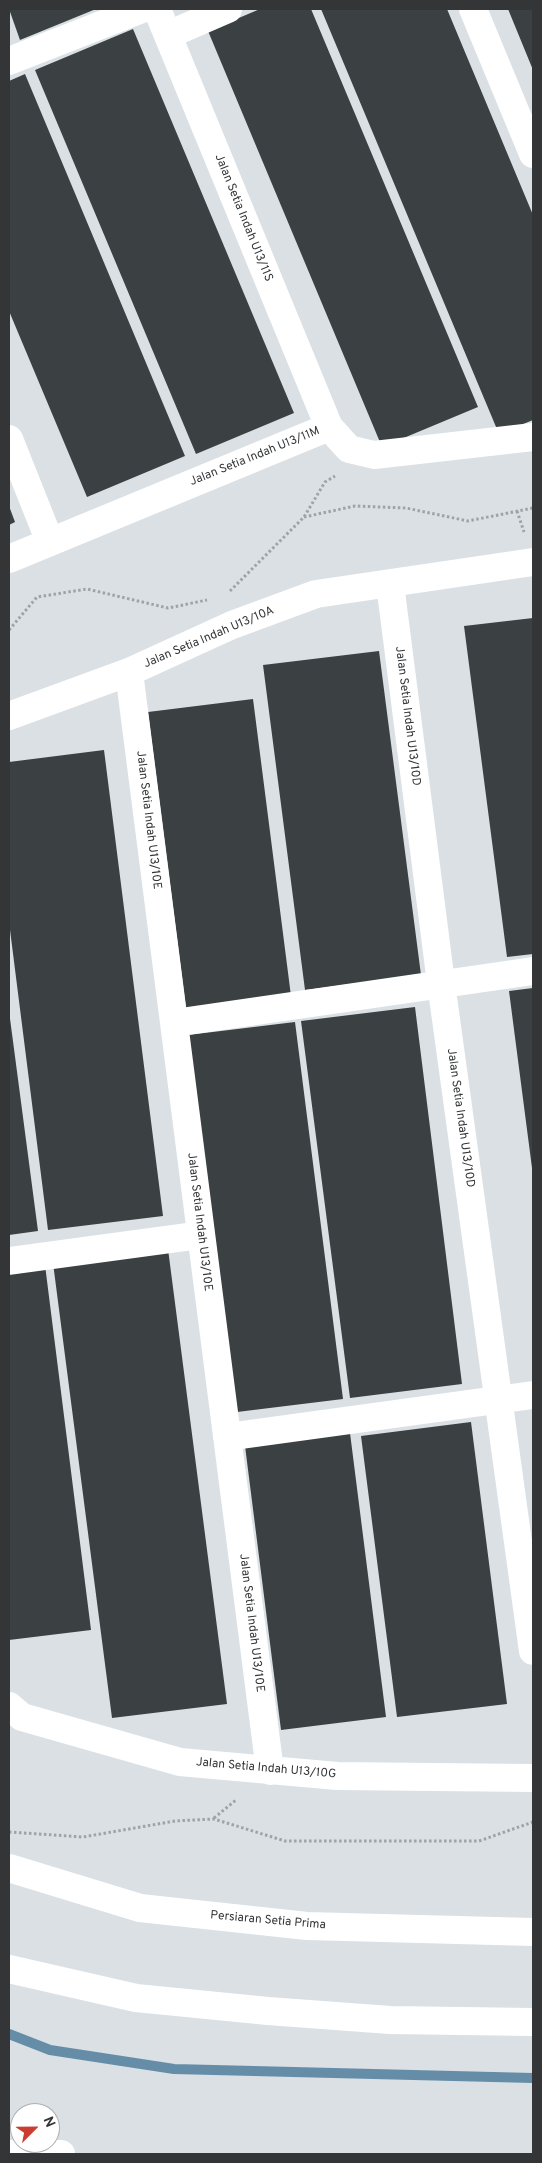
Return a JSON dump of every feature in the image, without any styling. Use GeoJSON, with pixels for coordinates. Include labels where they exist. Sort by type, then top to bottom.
{"type":"FeatureCollection","features":[{"type":"Feature","properties":{"kind":"street"},"geometry":{"type":"LineString","coordinates":[[9,61],[142,9]]}},
{"type":"Feature","properties":{"kind":"street","name":"Jalan Setia Indah U13/11S"},"geometry":{"type":"LineString","coordinates":[[157,9],[329,427]]}},
{"type":"Feature","properties":{"kind":"street"},"geometry":{"type":"LineString","coordinates":[[168,35],[228,9]]}},
{"type":"Feature","properties":{"kind":"street"},"geometry":{"type":"LineString","coordinates":[[473,9],[533,154]]}},
{"type":"Feature","properties":{"kind":"street","name":"Jalan Setia Indah U13/11M"},"geometry":{"type":"LineString","coordinates":[[9,559],[329,427],[348,449],[374,455],[533,437]]}},
{"type":"Feature","properties":{"kind":"street"},"geometry":{"type":"LineString","coordinates":[[9,439],[50,542]]}},
{"type":"Feature","properties":{"kind":"street","name":"Jalan Setia Indah U13/10A"},"geometry":{"type":"LineString","coordinates":[[9,716],[129,672],[232,625],[316,594],[390,584],[529,550]]}},
{"type":"Feature","properties":{"kind":"street","name":"Jalan Setia Indah U13/10D"},"geometry":{"type":"LineString","coordinates":[[390,584],[441,983],[533,1651]]}},
{"type":"Feature","properties":{"kind":"street","name":"Jalan Setia Indah U13/10E"},"geometry":{"type":"LineString","coordinates":[[129,672],[270,1771]]}},
{"type":"Feature","properties":{"kind":"street"},"geometry":{"type":"LineString","coordinates":[[174,1023],[533,971]]}},
{"type":"Feature","properties":{"kind":"street"},"geometry":{"type":"LineString","coordinates":[[9,1261],[200,1235]]}},
{"type":"Feature","properties":{"kind":"street"},"geometry":{"type":"LineString","coordinates":[[227,1437],[533,1395]]}},
{"type":"Feature","properties":{"kind":"street","name":"Jalan Setia Indah U13/10G"},"geometry":{"type":"LineString","coordinates":[[9,1706],[22,1717],[180,1762],[337,1776],[533,1778]]}},
{"type":"Feature","properties":{"kind":"street","name":"Persiaran Setia Prima"},"geometry":{"type":"LineString","coordinates":[[9,1868],[140,1908],[307,1926],[533,1932]]}},
{"type":"Feature","properties":{"kind":"street"},"geometry":{"type":"LineString","coordinates":[[9,1969],[136,1998],[268,2012],[390,2020],[533,2022]]}},
{"type":"Feature","properties":{"kind":"street"},"geometry":{"type":"LineString","coordinates":[[9,2154],[61,2154]]}},
{"type":"Feature","properties":{"kind":"path"},"geometry":{"type":"LineString","coordinates":[[225,596],[304,517],[325,482]]}},
{"type":"Feature","properties":{"kind":"path"},"geometry":{"type":"LineString","coordinates":[[304,517],[355,506],[406,508],[468,521],[533,508]]}},
{"type":"Feature","properties":{"kind":"path"},"geometry":{"type":"LineString","coordinates":[[518,511],[529,550]]}},
{"type":"Feature","properties":{"kind":"path"},"geometry":{"type":"LineString","coordinates":[[9,630],[37,596],[87,589],[168,608],[216,598]]}},
{"type":"Feature","properties":{"kind":"path"},"geometry":{"type":"LineString","coordinates":[[9,1832],[83,1838],[175,1821],[214,1819],[285,1841],[479,1841],[533,1822]]}},
{"type":"Feature","properties":{"kind":"building"},"geometry":{"type":"Polygon","coordinates":[[[9,9],[96,9],[20,40],[9,9]]]}},
{"type":"Feature","properties":{"kind":"building"},"geometry":{"type":"Polygon","coordinates":[[[260,9],[311,9],[478,407],[382,447],[208,31],[260,9]]]}},
{"type":"Feature","properties":{"kind":"building"},"geometry":{"type":"Polygon","coordinates":[[[321,9],[447,9],[533,215],[533,420],[499,434],[321,9]]]}},
{"type":"Feature","properties":{"kind":"building"},"geometry":{"type":"Polygon","coordinates":[[[508,9],[533,9],[533,70],[508,9]]]}},
{"type":"Feature","properties":{"kind":"building"},"geometry":{"type":"Polygon","coordinates":[[[133,29],[294,413],[196,454],[35,70],[133,29]]]}},
{"type":"Feature","properties":{"kind":"building"},"geometry":{"type":"Polygon","coordinates":[[[25,74],[185,456],[87,497],[9,311],[9,81],[25,74]]]}},
{"type":"Feature","properties":{"kind":"building"},"geometry":{"type":"Polygon","coordinates":[[[9,506],[15,522],[9,525],[9,506]]]}},
{"type":"Feature","properties":{"kind":"building"},"geometry":{"type":"Polygon","coordinates":[[[533,618],[533,954],[507,957],[464,626],[533,618]]]}},
{"type":"Feature","properties":{"kind":"building"},"geometry":{"type":"Polygon","coordinates":[[[379,651],[421,975],[305,990],[263,665],[379,651]]]}},
{"type":"Feature","properties":{"kind":"building"},"geometry":{"type":"Polygon","coordinates":[[[253,699],[291,996],[186,1008],[148,712],[253,699]]]}},
{"type":"Feature","properties":{"kind":"building"},"geometry":{"type":"Polygon","coordinates":[[[104,750],[163,1216],[48,1230],[9,922],[9,762],[104,750]]]}},
{"type":"Feature","properties":{"kind":"building"},"geometry":{"type":"Polygon","coordinates":[[[533,988],[533,1168],[532,1168],[509,991],[533,988]]]}},
{"type":"Feature","properties":{"kind":"building"},"geometry":{"type":"Polygon","coordinates":[[[415,1007],[462,1384],[350,1398],[301,1021],[415,1007]]]}},
{"type":"Feature","properties":{"kind":"building"},"geometry":{"type":"Polygon","coordinates":[[[9,1011],[38,1231],[9,1235],[9,1011]]]}},
{"type":"Feature","properties":{"kind":"building"},"geometry":{"type":"Polygon","coordinates":[[[295,1022],[343,1399],[237,1412],[188,1035],[295,1022]]]}},
{"type":"Feature","properties":{"kind":"building"},"geometry":{"type":"Polygon","coordinates":[[[168,1249],[227,1704],[112,1718],[53,1263],[168,1249]]]}},
{"type":"Feature","properties":{"kind":"building"},"geometry":{"type":"Polygon","coordinates":[[[45,1265],[91,1630],[9,1640],[9,1270],[45,1265]]]}},
{"type":"Feature","properties":{"kind":"building"},"geometry":{"type":"Polygon","coordinates":[[[471,1422],[507,1704],[397,1717],[361,1436],[471,1422]]]}},
{"type":"Feature","properties":{"kind":"building"},"geometry":{"type":"Polygon","coordinates":[[[350,1433],[386,1717],[281,1730],[245,1446],[350,1433]]]}},
{"type":"Feature","properties":{"kind":"waterway"},"geometry":{"type":"LineString","coordinates":[[9,2034],[50,2050],[174,2069],[533,2078]]}}]}
